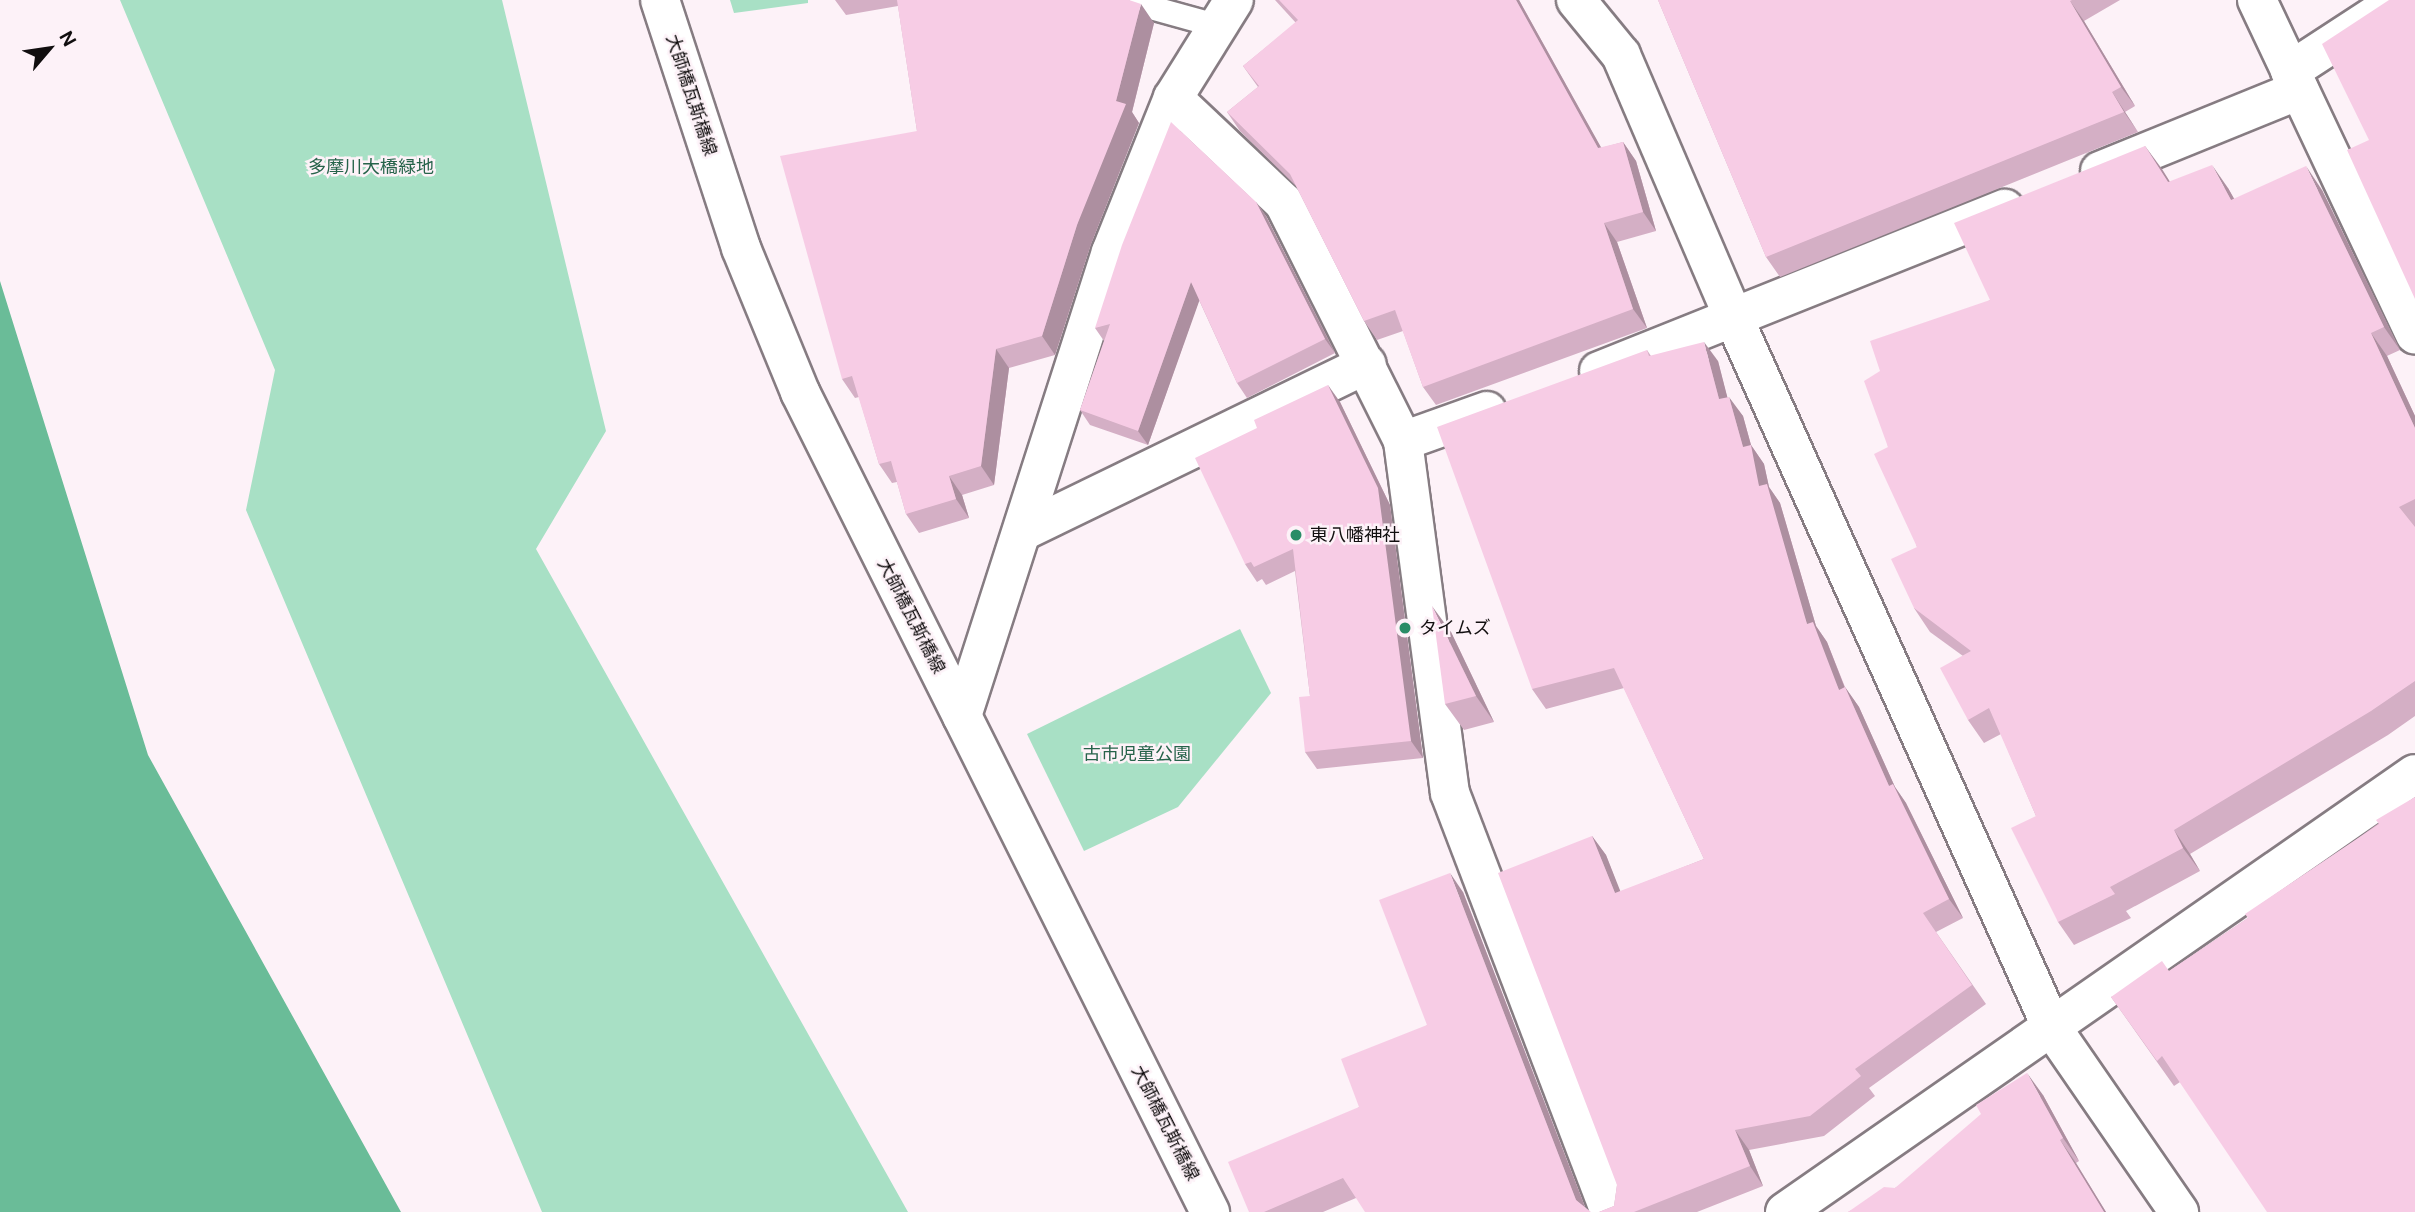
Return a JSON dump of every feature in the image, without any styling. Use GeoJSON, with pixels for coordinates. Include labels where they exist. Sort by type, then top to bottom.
{"type":"FeatureCollection","features":[{"type":"Feature","properties":{"kind":"street","name":"大師橋瓦斯橋線"},"geometry":{"type":"LineString","coordinates":[[660,0],[741,248],[800,392],[1210,1212]]}},
{"type":"Feature","properties":{"kind":"street"},"geometry":{"type":"LineString","coordinates":[[1576,0],[1621,55],[1734,319],[2052,1028],[2179,1212]]}},
{"type":"Feature","properties":{"kind":"street"},"geometry":{"type":"LineString","coordinates":[[2257,0],[2415,335]]}},
{"type":"Feature","properties":{"kind":"street"},"geometry":{"type":"LineString","coordinates":[[1560,385],[1734,319],[2055,189],[2295,81],[2399,0]]}},
{"type":"Feature","properties":{"kind":"street"},"geometry":{"type":"LineString","coordinates":[[961,716],[1111,253],[1173,98],[1224,13]]}},
{"type":"Feature","properties":{"kind":"street"},"geometry":{"type":"LineString","coordinates":[[1173,98],[1284,203],[1367,364],[1403,441],[1450,793],[1610,1212]]}},
{"type":"Feature","properties":{"kind":"street"},"geometry":{"type":"LineString","coordinates":[[1023,531],[1367,364]]}},
{"type":"Feature","properties":{"kind":"street"},"geometry":{"type":"LineString","coordinates":[[1403,441],[1521,399]]}},
{"type":"Feature","properties":{"kind":"street"},"geometry":{"type":"LineString","coordinates":[[1785,1212],[2415,774]]}},
{"type":"Feature","properties":{"kind":"lane"},"geometry":{"type":"LineString","coordinates":[[1125,0],[1224,13]]}},
{"type":"Feature","properties":{"kind":"green space","name":"多摩川大橋緑地"},"geometry":{"type":"Polygon","coordinates":[[[120,0],[502,0],[606,431],[536,549],[908,1212],[542,1212],[246,510],[275,370],[120,0]]]}},
{"type":"Feature","properties":{"kind":"green space"},"geometry":{"type":"Polygon","coordinates":[[[730,0],[808,0],[808,3],[734,13],[730,0]]]}},
{"type":"Feature","properties":{"kind":"green space","name":"古市児童公園"},"geometry":{"type":"Polygon","coordinates":[[[1240,629],[1271,693],[1178,807],[1084,851],[1027,734],[1240,629]]]}},
{"type":"Feature","properties":{"kind":"shaded area"},"geometry":{"type":"Polygon","coordinates":[[[0,281],[148,755],[401,1212],[0,1212],[0,281]]]}},
{"type":"Feature","properties":{"kind":"building"},"geometry":{"type":"Polygon","coordinates":[[[897,0],[1129,0],[1141,4],[1116,101],[1126,104],[1077,225],[1042,336],[996,349],[981,466],[949,476],[956,499],[906,514],[891,461],[879,464],[852,376],[842,379],[780,156],[917,131],[897,0]]]}},
{"type":"Feature","properties":{"kind":"building"},"geometry":{"type":"Polygon","coordinates":[[[1279,0],[1516,0],[1598,148],[1623,142],[1643,212],[1604,223],[1633,309],[1423,387],[1395,310],[1364,321],[1290,174],[1227,112],[1259,86],[1243,66],[1298,20],[1279,0]]]}},
{"type":"Feature","properties":{"kind":"building"},"geometry":{"type":"Polygon","coordinates":[[[1658,0],[2072,0],[2070,1],[2121,87],[2112,92],[2124,112],[1766,257],[1658,0]]]}},
{"type":"Feature","properties":{"kind":"building"},"geometry":{"type":"Polygon","coordinates":[[[2389,0],[2415,0],[2415,299],[2347,150],[2369,140],[2322,44],[2389,0]]]}},
{"type":"Feature","properties":{"kind":"building"},"geometry":{"type":"Polygon","coordinates":[[[1171,122],[1256,202],[1325,339],[1237,383],[1191,282],[1138,431],[1080,410],[1110,324],[1095,328],[1122,245],[1171,122]]]}},
{"type":"Feature","properties":{"kind":"building"},"geometry":{"type":"Polygon","coordinates":[[[2145,146],[2168,182],[2212,165],[2231,200],[2306,166],[2384,327],[2371,333],[2415,428],[2415,499],[2399,507],[2415,527],[2415,681],[2371,711],[2174,830],[2183,848],[2110,887],[2115,894],[2058,922],[2011,828],[2036,816],[1989,708],[1968,720],[1940,668],[1971,651],[1914,608],[1891,559],[1917,547],[1874,454],[1888,447],[1864,381],[1880,371],[1870,341],[1990,300],[1954,223],[2145,146]]]}},
{"type":"Feature","properties":{"kind":"building"},"geometry":{"type":"Polygon","coordinates":[[[1704,342],[1719,399],[1729,397],[1743,447],[1751,445],[1759,486],[1767,484],[1807,624],[1813,622],[1839,690],[1845,687],[1889,786],[1893,784],[1949,899],[1923,913],[1972,985],[1855,1069],[1861,1076],[1810,1116],[1735,1130],[1750,1166],[1634,1212],[1599,1212],[1614,1206],[1617,1185],[1498,873],[1592,836],[1615,893],[1704,859],[1614,668],[1532,689],[1437,427],[1647,350],[1649,356],[1704,342]]]}},
{"type":"Feature","properties":{"kind":"building"},"geometry":{"type":"Polygon","coordinates":[[[1328,385],[1378,488],[1411,741],[1305,752],[1299,697],[1310,696],[1293,549],[1254,567],[1251,562],[1245,564],[1195,458],[1257,428],[1254,420],[1328,385]]]}},
{"type":"Feature","properties":{"kind":"building"},"geometry":{"type":"Polygon","coordinates":[[[1432,606],[1476,696],[1445,704],[1432,606]]]}},
{"type":"Feature","properties":{"kind":"building"},"geometry":{"type":"Polygon","coordinates":[[[2415,797],[2415,1212],[2267,1212],[2162,1056],[2157,1061],[2111,997],[2162,961],[2169,971],[2248,918],[2245,914],[2379,824],[2376,820],[2415,797]]]}},
{"type":"Feature","properties":{"kind":"building"},"geometry":{"type":"Polygon","coordinates":[[[1450,873],[1576,1200],[1591,1212],[1365,1212],[1343,1178],[1264,1212],[1249,1212],[1228,1162],[1359,1107],[1341,1059],[1427,1025],[1379,900],[1450,873]]]}},
{"type":"Feature","properties":{"kind":"building"},"geometry":{"type":"Polygon","coordinates":[[[2027,1073],[2063,1138],[2060,1140],[2104,1212],[1848,1212],[1884,1187],[1895,1188],[1981,1114],[1976,1105],[2027,1073]]]}},
{"type":"Feature","properties":{"kind":"place","name":"東八幡神社"},"geometry":{"type":"Point","coordinates":[1296,535]}},
{"type":"Feature","properties":{"kind":"place","name":"タイムズ"},"geometry":{"type":"Point","coordinates":[1405,628]}}]}
